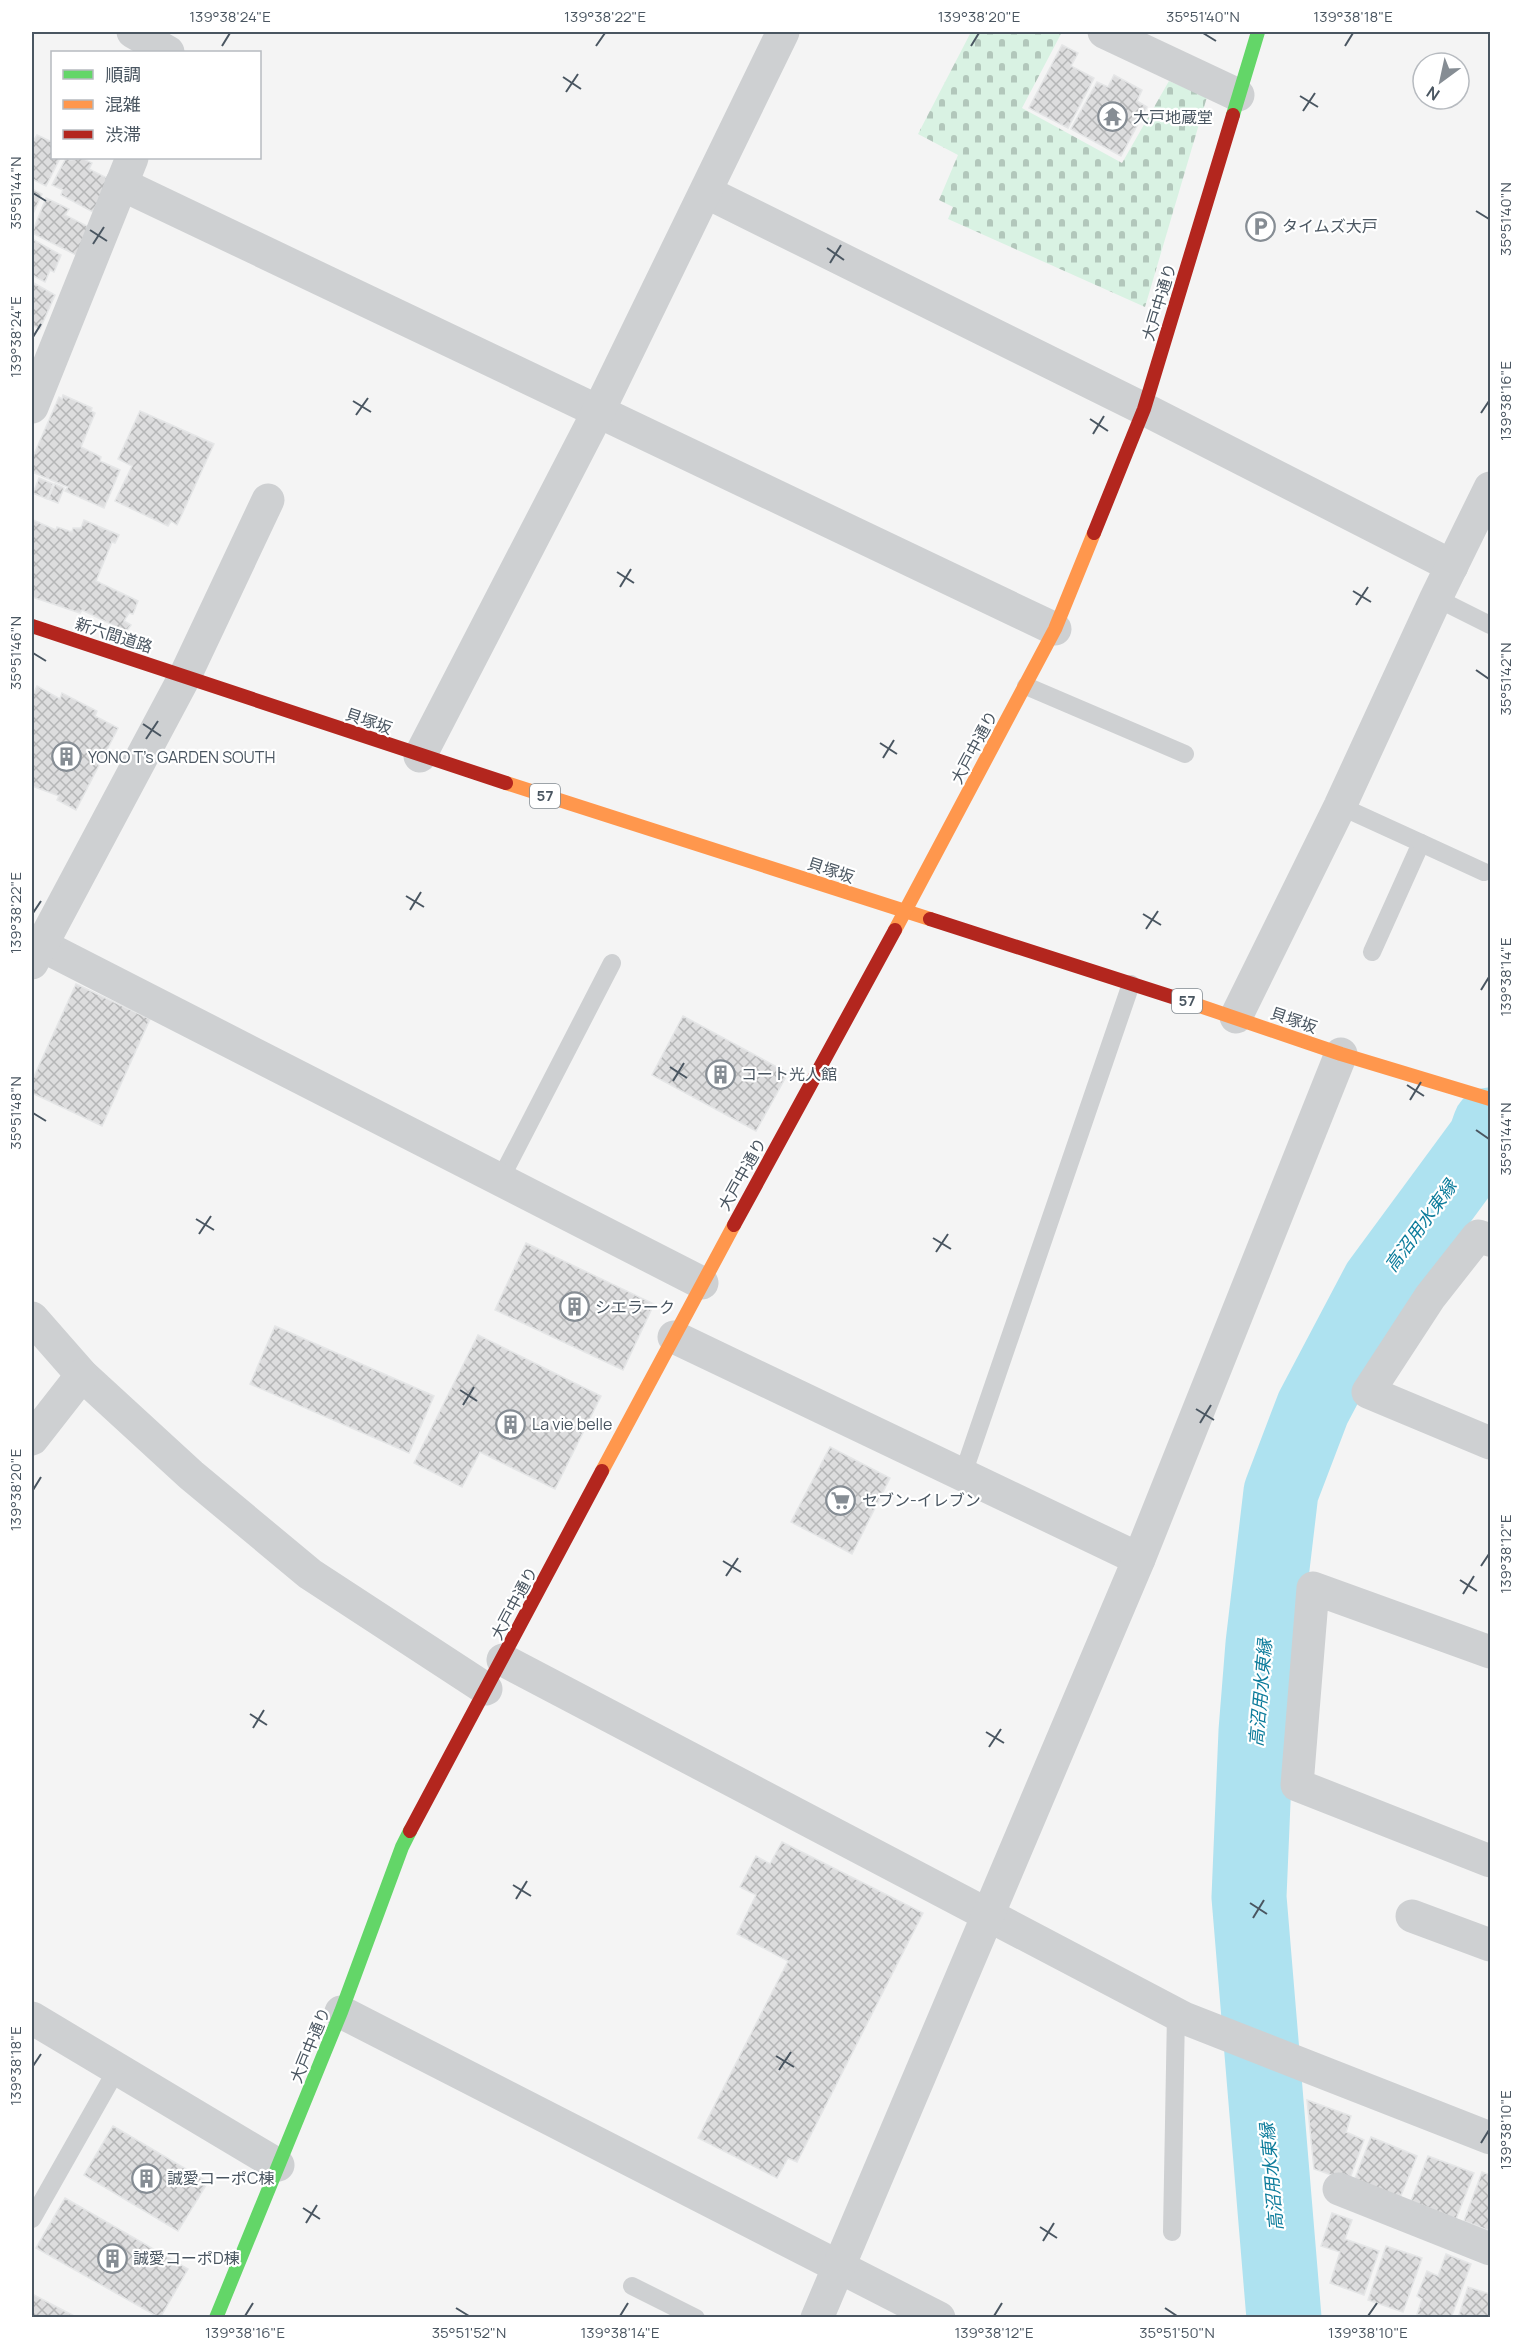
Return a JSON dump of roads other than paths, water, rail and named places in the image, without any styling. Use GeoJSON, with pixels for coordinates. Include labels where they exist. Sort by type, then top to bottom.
{"type":"FeatureCollection","features":[{"type":"Feature","properties":{"kind":"street"},"geometry":{"type":"LineString","coordinates":[[133,32],[166,51]]}},
{"type":"Feature","properties":{"kind":"street"},"geometry":{"type":"LineString","coordinates":[[176,51],[186,32]]}},
{"type":"Feature","properties":{"kind":"street"},"geometry":{"type":"LineString","coordinates":[[420,756],[598,410],[783,32]]}},
{"type":"Feature","properties":{"kind":"street"},"geometry":{"type":"LineString","coordinates":[[1104,32],[1238,95]]}},
{"type":"Feature","properties":{"kind":"street","name":"大戸中通り"},"geometry":{"type":"LineString","coordinates":[[216,2318],[341,2012],[402,1847],[702,1283],[905,912],[1055,629],[1144,409],[1257,32]]}},
{"type":"Feature","properties":{"kind":"street"},"geometry":{"type":"LineString","coordinates":[[32,407],[127,171],[598,410],[1055,629]]}},
{"type":"Feature","properties":{"kind":"street"},"geometry":{"type":"LineString","coordinates":[[706,192],[1144,409],[1452,566]]}},
{"type":"Feature","properties":{"kind":"street"},"geometry":{"type":"LineString","coordinates":[[1236,1017],[1340,806],[1436,598],[1491,488]]}},
{"type":"Feature","properties":{"kind":"street"},"geometry":{"type":"LineString","coordinates":[[268,500],[185,676],[36,954],[500,1180],[702,1283]]}},
{"type":"Feature","properties":{"kind":"street","name":"新六間道路"},"geometry":{"type":"LineString","coordinates":[[32,626],[185,676]]}},
{"type":"Feature","properties":{"kind":"street","name":"貝塚坂"},"geometry":{"type":"LineString","coordinates":[[185,676],[420,756],[1236,1017],[1341,1054],[1491,1099]]}},
{"type":"Feature","properties":{"kind":"street"},"geometry":{"type":"LineString","coordinates":[[817,2318],[1139,1559],[1341,1054]]}},
{"type":"Feature","properties":{"kind":"street"},"geometry":{"type":"LineString","coordinates":[[1491,1240],[1478,1236],[1430,1297],[1368,1392],[1491,1443]]}},
{"type":"Feature","properties":{"kind":"street"},"geometry":{"type":"LineString","coordinates":[[32,1318],[82,1375],[191,1475],[310,1574],[486,1689]]}},
{"type":"Feature","properties":{"kind":"street"},"geometry":{"type":"LineString","coordinates":[[674,1337],[1139,1559]]}},
{"type":"Feature","properties":{"kind":"street"},"geometry":{"type":"LineString","coordinates":[[32,1439],[82,1375]]}},
{"type":"Feature","properties":{"kind":"street"},"geometry":{"type":"LineString","coordinates":[[1491,1652],[1312,1588],[1297,1785],[1491,1861]]}},
{"type":"Feature","properties":{"kind":"street"},"geometry":{"type":"LineString","coordinates":[[503,1660],[1176,2013],[1282,2058],[1491,2138]]}},
{"type":"Feature","properties":{"kind":"street"},"geometry":{"type":"LineString","coordinates":[[1412,1917],[1491,1945]]}},
{"type":"Feature","properties":{"kind":"street"},"geometry":{"type":"LineString","coordinates":[[341,2012],[939,2318]]}},
{"type":"Feature","properties":{"kind":"street"},"geometry":{"type":"LineString","coordinates":[[32,2018],[278,2165]]}},
{"type":"Feature","properties":{"kind":"street"},"geometry":{"type":"LineString","coordinates":[[1339,2189],[1491,2250]]}},
{"type":"Feature","properties":{"kind":"lane"},"geometry":{"type":"LineString","coordinates":[[1436,598],[1491,625]]}},
{"type":"Feature","properties":{"kind":"lane"},"geometry":{"type":"LineString","coordinates":[[1026,686],[1185,754]]}},
{"type":"Feature","properties":{"kind":"lane"},"geometry":{"type":"LineString","coordinates":[[1340,806],[1484,872]]}},
{"type":"Feature","properties":{"kind":"lane"},"geometry":{"type":"LineString","coordinates":[[1372,952],[1421,843]]}},
{"type":"Feature","properties":{"kind":"lane"},"geometry":{"type":"LineString","coordinates":[[500,1180],[612,963]]}},
{"type":"Feature","properties":{"kind":"lane"},"geometry":{"type":"LineString","coordinates":[[963,1474],[1131,984]]}},
{"type":"Feature","properties":{"kind":"lane"},"geometry":{"type":"LineString","coordinates":[[1172,2232],[1176,2013]]}},
{"type":"Feature","properties":{"kind":"lane"},"geometry":{"type":"LineString","coordinates":[[32,2219],[117,2069]]}},
{"type":"Feature","properties":{"kind":"lane"},"geometry":{"type":"LineString","coordinates":[[632,2286],[696,2318]]}},
{"type":"Feature","properties":{"kind":"waterway","name":"高沼用水東縁"},"geometry":{"type":"LineString","coordinates":[[1284,2318],[1249,1897],[1256,1731],[1263,1644],[1281,1492],[1313,1408],[1379,1283],[1485,1139],[1490,1125]]}},
{"type":"Feature","properties":{"kind":"place","name":"大戸地蔵堂"},"geometry":{"type":"Point","coordinates":[1112,117]}},
{"type":"Feature","properties":{"kind":"place","name":"タイムズ大戸"},"geometry":{"type":"Point","coordinates":[1261,226]}},
{"type":"Feature","properties":{"kind":"place","name":"YONO T's GARDEN SOUTH"},"geometry":{"type":"Point","coordinates":[67,757]}},
{"type":"Feature","properties":{"kind":"place","name":"コート光人館"},"geometry":{"type":"Point","coordinates":[720,1074]}},
{"type":"Feature","properties":{"kind":"place","name":"シエラーク"},"geometry":{"type":"Point","coordinates":[574,1307]}},
{"type":"Feature","properties":{"kind":"place","name":"La vie belle"},"geometry":{"type":"Point","coordinates":[511,1424]}},
{"type":"Feature","properties":{"kind":"place","name":"セブン-イレブン"},"geometry":{"type":"Point","coordinates":[841,1500]}},
{"type":"Feature","properties":{"kind":"place","name":"誠愛コーポC棟"},"geometry":{"type":"Point","coordinates":[146,2178]}},
{"type":"Feature","properties":{"kind":"place","name":"誠愛コーポD棟"},"geometry":{"type":"Point","coordinates":[112,2258]}}]}
